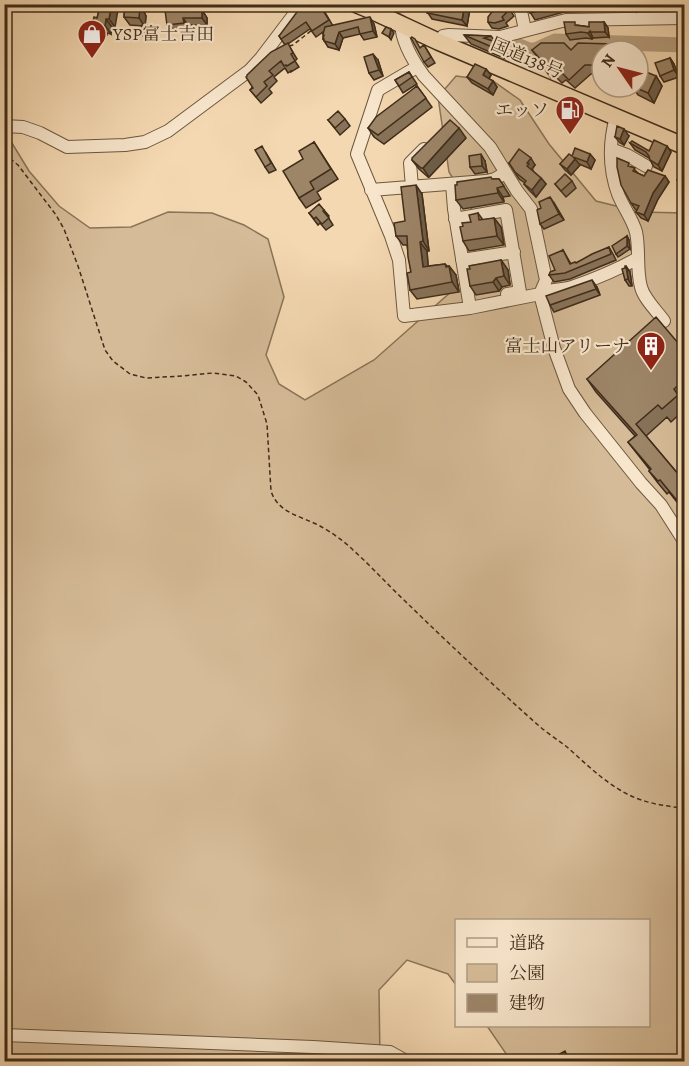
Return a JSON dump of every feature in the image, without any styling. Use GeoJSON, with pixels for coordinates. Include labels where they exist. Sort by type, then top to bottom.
{"type":"FeatureCollection","features":[{"type":"Feature","properties":{"kind":"highway","name":"国道138号"},"geometry":{"type":"LineString","coordinates":[[365,6],[439,42],[684,146]]}},
{"type":"Feature","properties":{"kind":"street"},"geometry":{"type":"LineString","coordinates":[[4,126],[23,127],[67,147],[126,146],[145,142],[168,132],[250,70],[302,4]]}},
{"type":"Feature","properties":{"kind":"street"},"geometry":{"type":"LineString","coordinates":[[515,4],[521,11],[525,30]]}},
{"type":"Feature","properties":{"kind":"street"},"geometry":{"type":"LineString","coordinates":[[439,42],[442,36],[449,34],[500,37],[566,20],[684,18]]}},
{"type":"Feature","properties":{"kind":"street"},"geometry":{"type":"LineString","coordinates":[[400,24],[401,33],[417,67],[456,118],[490,147],[516,191],[531,209],[546,280],[540,294],[554,348],[569,389],[585,413],[661,505],[684,541]]}},
{"type":"Feature","properties":{"kind":"street"},"geometry":{"type":"LineString","coordinates":[[417,67],[378,90],[357,154],[399,260],[404,316],[469,303],[569,288],[638,258]]}},
{"type":"Feature","properties":{"kind":"street"},"geometry":{"type":"LineString","coordinates":[[616,117],[611,149],[613,172],[619,195],[638,243],[641,290],[664,321]]}},
{"type":"Feature","properties":{"kind":"street"},"geometry":{"type":"LineString","coordinates":[[412,187],[410,163],[431,142]]}},
{"type":"Feature","properties":{"kind":"street"},"geometry":{"type":"LineString","coordinates":[[611,149],[646,166]]}},
{"type":"Feature","properties":{"kind":"street"},"geometry":{"type":"LineString","coordinates":[[371,190],[486,181],[495,179],[505,172]]}},
{"type":"Feature","properties":{"kind":"street"},"geometry":{"type":"LineString","coordinates":[[452,184],[455,219],[469,303]]}},
{"type":"Feature","properties":{"kind":"street"},"geometry":{"type":"LineString","coordinates":[[455,219],[506,210],[514,252],[520,292],[474,300],[469,303]]}},
{"type":"Feature","properties":{"kind":"street"},"geometry":{"type":"LineString","coordinates":[[462,260],[514,252]]}},
{"type":"Feature","properties":{"kind":"street"},"geometry":{"type":"LineString","coordinates":[[4,1035],[390,1052],[408,1062]]}},
{"type":"Feature","properties":{"kind":"path"},"geometry":{"type":"LineString","coordinates":[[285,47],[293,45],[314,29]]}},
{"type":"Feature","properties":{"kind":"path"},"geometry":{"type":"LineString","coordinates":[[4,154],[18,165],[64,229],[105,350],[113,361],[130,374],[146,378],[213,373],[237,376],[246,382],[258,395],[267,424],[271,490],[273,498],[280,507],[323,528],[351,548],[470,663],[540,727],[567,747],[599,776],[641,801],[684,808]]}},
{"type":"Feature","properties":{"kind":"green space"},"geometry":{"type":"Polygon","coordinates":[[[456,76],[493,81],[520,100],[549,144],[596,201],[640,212],[684,213],[684,1061],[511,1061],[488,1027],[650,1027],[650,919],[455,919],[455,984],[448,974],[407,960],[379,990],[380,1061],[5,1061],[4,130],[29,171],[59,206],[90,228],[131,227],[168,212],[212,213],[244,225],[268,239],[284,297],[266,355],[279,384],[305,400],[374,360],[471,274],[480,223],[449,172],[438,97],[456,76]]]}},
{"type":"Feature","properties":{"kind":"building"},"geometry":{"type":"Polygon","coordinates":[[[101,4],[112,4],[109,19],[106,19],[105,26],[101,25],[101,27],[92,25],[94,17],[97,18],[101,4]]]}},
{"type":"Feature","properties":{"kind":"building"},"geometry":{"type":"Polygon","coordinates":[[[125,4],[139,5],[139,18],[124,17],[125,4]]]}},
{"type":"Feature","properties":{"kind":"building"},"geometry":{"type":"Polygon","coordinates":[[[166,4],[193,4],[193,10],[202,10],[202,18],[183,18],[184,23],[167,25],[166,4]]]}},
{"type":"Feature","properties":{"kind":"building"},"geometry":{"type":"Polygon","coordinates":[[[308,4],[319,4],[329,20],[312,31],[306,22],[281,39],[279,36],[297,12],[308,4]]]}},
{"type":"Feature","properties":{"kind":"building"},"geometry":{"type":"Polygon","coordinates":[[[425,4],[433,4],[443,10],[446,4],[454,8],[454,4],[465,4],[462,20],[427,13],[429,10],[424,7],[425,4]]]}},
{"type":"Feature","properties":{"kind":"building"},"geometry":{"type":"Polygon","coordinates":[[[498,4],[506,4],[509,10],[502,17],[504,20],[495,23],[488,22],[488,17],[498,4]]]}},
{"type":"Feature","properties":{"kind":"building"},"geometry":{"type":"Polygon","coordinates":[[[529,4],[583,4],[560,5],[530,13],[529,4]]]}},
{"type":"Feature","properties":{"kind":"building"},"geometry":{"type":"Polygon","coordinates":[[[370,17],[373,31],[360,34],[358,27],[339,32],[335,44],[323,39],[325,27],[370,17]]]}},
{"type":"Feature","properties":{"kind":"building"},"geometry":{"type":"Polygon","coordinates":[[[564,22],[575,22],[575,25],[589,27],[589,22],[604,22],[605,32],[566,34],[564,22]]]}},
{"type":"Feature","properties":{"kind":"building"},"geometry":{"type":"Polygon","coordinates":[[[142,25],[148,26],[148,33],[141,32],[142,25]]]}},
{"type":"Feature","properties":{"kind":"building"},"geometry":{"type":"Polygon","coordinates":[[[386,27],[391,29],[389,37],[382,33],[386,27]]]}},
{"type":"Feature","properties":{"kind":"building"},"geometry":{"type":"Polygon","coordinates":[[[464,35],[491,36],[484,38],[501,44],[499,50],[464,35]]]}},
{"type":"Feature","properties":{"kind":"building"},"geometry":{"type":"Polygon","coordinates":[[[411,38],[420,48],[424,45],[431,57],[424,62],[411,38]]]}},
{"type":"Feature","properties":{"kind":"building"},"geometry":{"type":"Polygon","coordinates":[[[288,43],[295,61],[284,66],[281,61],[269,71],[273,75],[264,82],[267,86],[256,97],[250,90],[253,88],[247,75],[271,52],[288,43]]]}},
{"type":"Feature","properties":{"kind":"building"},"geometry":{"type":"Polygon","coordinates":[[[541,43],[564,43],[571,50],[578,43],[590,43],[590,65],[585,65],[569,80],[560,71],[556,74],[548,67],[545,70],[541,64],[543,62],[532,50],[541,43]]]}},
{"type":"Feature","properties":{"kind":"building"},"geometry":{"type":"Polygon","coordinates":[[[373,54],[379,70],[369,73],[364,57],[373,54]]]}},
{"type":"Feature","properties":{"kind":"building"},"geometry":{"type":"Polygon","coordinates":[[[670,58],[674,70],[660,76],[655,63],[670,58]]]}},
{"type":"Feature","properties":{"kind":"building"},"geometry":{"type":"Polygon","coordinates":[[[475,64],[486,69],[483,75],[493,81],[488,89],[467,77],[475,64]]]}},
{"type":"Feature","properties":{"kind":"building"},"geometry":{"type":"Polygon","coordinates":[[[409,72],[412,77],[399,86],[395,80],[409,72]]]}},
{"type":"Feature","properties":{"kind":"building"},"geometry":{"type":"Polygon","coordinates":[[[650,74],[656,76],[650,89],[650,74]]]}},
{"type":"Feature","properties":{"kind":"building"},"geometry":{"type":"Polygon","coordinates":[[[417,86],[426,98],[378,135],[368,128],[376,117],[417,86]]]}},
{"type":"Feature","properties":{"kind":"building"},"geometry":{"type":"Polygon","coordinates":[[[338,111],[345,119],[335,128],[328,120],[338,111]]]}},
{"type":"Feature","properties":{"kind":"building"},"geometry":{"type":"Polygon","coordinates":[[[450,120],[459,128],[421,168],[412,158],[450,120]]]}},
{"type":"Feature","properties":{"kind":"building"},"geometry":{"type":"Polygon","coordinates":[[[617,126],[624,129],[620,139],[615,137],[617,126]]]}},
{"type":"Feature","properties":{"kind":"building"},"geometry":{"type":"Polygon","coordinates":[[[654,140],[667,146],[658,165],[650,160],[646,152],[630,143],[632,141],[649,151],[654,140]]]}},
{"type":"Feature","properties":{"kind":"building"},"geometry":{"type":"Polygon","coordinates":[[[314,142],[331,169],[310,182],[314,189],[299,198],[283,171],[303,159],[299,151],[314,142]]]}},
{"type":"Feature","properties":{"kind":"building"},"geometry":{"type":"Polygon","coordinates":[[[262,146],[271,163],[265,167],[255,150],[262,146]]]}},
{"type":"Feature","properties":{"kind":"building"},"geometry":{"type":"Polygon","coordinates":[[[575,148],[590,154],[587,162],[573,157],[575,159],[567,169],[560,164],[569,154],[572,156],[575,148]]]}},
{"type":"Feature","properties":{"kind":"building"},"geometry":{"type":"Polygon","coordinates":[[[519,149],[531,158],[527,166],[541,178],[532,190],[524,184],[526,181],[515,172],[509,163],[519,149]]]}},
{"type":"Feature","properties":{"kind":"building"},"geometry":{"type":"Polygon","coordinates":[[[481,154],[482,166],[470,167],[469,156],[481,154]]]}},
{"type":"Feature","properties":{"kind":"building"},"geometry":{"type":"Polygon","coordinates":[[[617,158],[629,163],[628,166],[635,168],[633,171],[644,176],[648,170],[665,176],[653,193],[644,215],[636,212],[639,206],[631,203],[621,185],[617,158]]]}},
{"type":"Feature","properties":{"kind":"building"},"geometry":{"type":"Polygon","coordinates":[[[684,169],[684,185],[677,180],[684,169]]]}},
{"type":"Feature","properties":{"kind":"building"},"geometry":{"type":"Polygon","coordinates":[[[565,174],[572,181],[561,191],[555,184],[565,174]]]}},
{"type":"Feature","properties":{"kind":"building"},"geometry":{"type":"Polygon","coordinates":[[[491,177],[499,179],[504,186],[497,188],[498,193],[456,200],[455,185],[457,182],[491,177]]]}},
{"type":"Feature","properties":{"kind":"building"},"geometry":{"type":"Polygon","coordinates":[[[416,185],[423,241],[420,242],[423,267],[445,264],[446,267],[449,266],[452,282],[410,290],[407,273],[411,272],[407,236],[396,236],[394,223],[405,221],[401,187],[416,185]]]}},
{"type":"Feature","properties":{"kind":"building"},"geometry":{"type":"Polygon","coordinates":[[[550,197],[559,214],[540,224],[537,210],[541,208],[539,202],[550,197]]]}},
{"type":"Feature","properties":{"kind":"building"},"geometry":{"type":"Polygon","coordinates":[[[319,204],[329,218],[322,224],[309,213],[319,204]]]}},
{"type":"Feature","properties":{"kind":"building"},"geometry":{"type":"Polygon","coordinates":[[[478,213],[479,220],[494,218],[497,236],[463,241],[460,227],[463,226],[462,223],[471,222],[469,215],[478,213]]]}},
{"type":"Feature","properties":{"kind":"building"},"geometry":{"type":"Polygon","coordinates":[[[627,236],[627,246],[616,254],[612,246],[627,236]]]}},
{"type":"Feature","properties":{"kind":"building"},"geometry":{"type":"Polygon","coordinates":[[[609,247],[611,254],[565,273],[549,275],[555,270],[549,256],[563,250],[570,264],[609,247]]]}},
{"type":"Feature","properties":{"kind":"building"},"geometry":{"type":"Polygon","coordinates":[[[501,260],[504,276],[496,278],[493,282],[470,286],[467,269],[470,269],[469,266],[501,260]]]}},
{"type":"Feature","properties":{"kind":"building"},"geometry":{"type":"Polygon","coordinates":[[[625,266],[628,279],[625,280],[622,269],[625,266]]]}},
{"type":"Feature","properties":{"kind":"building"},"geometry":{"type":"Polygon","coordinates":[[[592,280],[596,289],[550,305],[546,296],[592,280]]]}},
{"type":"Feature","properties":{"kind":"building","name":"富士山アリーナ"},"geometry":{"type":"Polygon","coordinates":[[[656,317],[684,350],[684,380],[674,389],[678,395],[662,409],[658,405],[636,424],[684,481],[684,509],[660,480],[658,481],[649,471],[651,469],[628,442],[637,435],[587,379],[656,317]]]}},
{"type":"Feature","properties":{"kind":"building"},"geometry":{"type":"Polygon","coordinates":[[[565,1051],[570,1062],[547,1061],[565,1051]]]}},
{"type":"Feature","properties":{"kind":"waterway"},"geometry":{"type":"LineString","coordinates":[[394,11],[405,17]]}},
{"type":"Feature","properties":{"kind":"waterway"},"geometry":{"type":"LineString","coordinates":[[488,39],[502,39],[529,50],[535,50],[555,41],[684,45]]}},
{"type":"Feature","properties":{"kind":"place","name":"YSP富士吉田"},"geometry":{"type":"Point","coordinates":[92,60]}},
{"type":"Feature","properties":{"kind":"place","name":"エッソ"},"geometry":{"type":"Point","coordinates":[570,136]}},
{"type":"Feature","properties":{"kind":"place","name":"富士山アリーナ"},"geometry":{"type":"Point","coordinates":[651,372]}}]}
